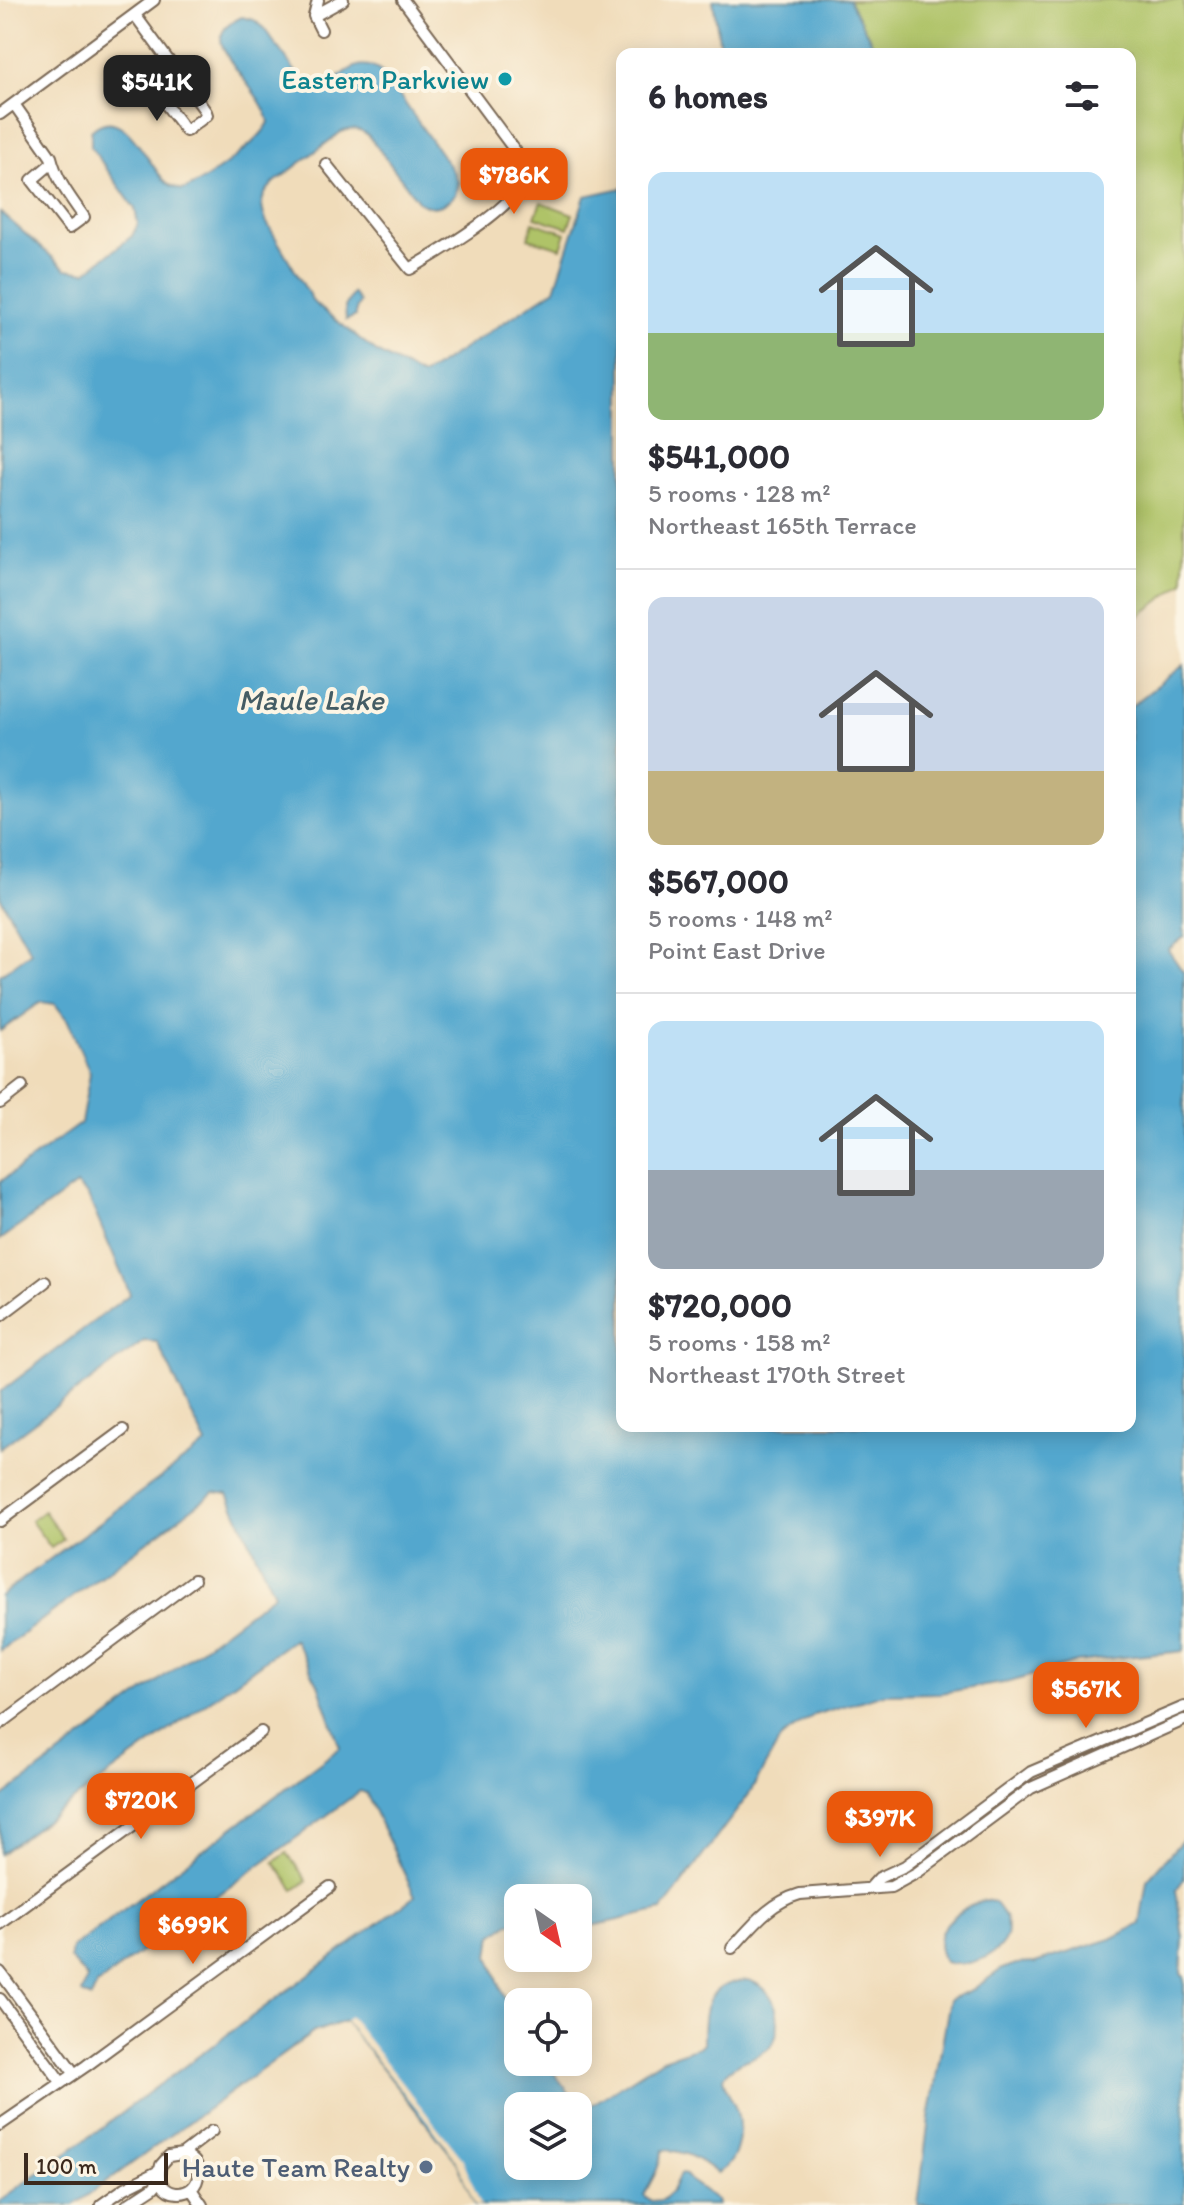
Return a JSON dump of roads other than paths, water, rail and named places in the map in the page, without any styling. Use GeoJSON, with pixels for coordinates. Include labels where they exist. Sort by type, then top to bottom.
{"type":"FeatureCollection","features":[{"type":"Feature","properties":{"kind":"street"},"geometry":{"type":"LineString","coordinates":[[0,114],[154,0]]}},
{"type":"Feature","properties":{"kind":"street"},"geometry":{"type":"LineString","coordinates":[[318,0],[314,16],[321,30]]}},
{"type":"Feature","properties":{"kind":"street"},"geometry":{"type":"LineString","coordinates":[[314,16],[343,0]]}},
{"type":"Feature","properties":{"kind":"street"},"geometry":{"type":"LineString","coordinates":[[326,164],[410,269],[488,217],[519,189],[524,178],[522,160],[403,0]]}},
{"type":"Feature","properties":{"kind":"street"},"geometry":{"type":"LineString","coordinates":[[135,15],[181,78],[207,115],[183,130],[159,95],[181,78]]}},
{"type":"Feature","properties":{"kind":"street"},"geometry":{"type":"LineString","coordinates":[[14,104],[52,163],[56,177],[84,217],[67,227],[32,180],[52,163]]}},
{"type":"Feature","properties":{"kind":"street"},"geometry":{"type":"LineString","coordinates":[[0,1103],[22,1086]]}},
{"type":"Feature","properties":{"kind":"street"},"geometry":{"type":"LineString","coordinates":[[0,1316],[45,1282]]}},
{"type":"Feature","properties":{"kind":"street"},"geometry":{"type":"LineString","coordinates":[[0,1521],[123,1430]]}},
{"type":"Feature","properties":{"kind":"street"},"geometry":{"type":"LineString","coordinates":[[0,1724],[194,1580]]}},
{"type":"Feature","properties":{"kind":"street"},"geometry":{"type":"LineString","coordinates":[[870,1888],[879,1878],[905,1866],[1031,1772],[1184,1707]]}},
{"type":"Feature","properties":{"kind":"street"},"geometry":{"type":"LineString","coordinates":[[732,1948],[765,1912],[789,1897],[891,1887],[906,1880],[1044,1781],[1184,1720]]}},
{"type":"Feature","properties":{"kind":"street"},"geometry":{"type":"LineString","coordinates":[[0,1924],[261,1732]]}},
{"type":"Feature","properties":{"kind":"street"},"geometry":{"type":"LineString","coordinates":[[0,2125],[330,1887]]}},
{"type":"Feature","properties":{"kind":"street"},"geometry":{"type":"LineString","coordinates":[[0,1972],[74,2073]]}},
{"type":"Feature","properties":{"kind":"street"},"geometry":{"type":"LineString","coordinates":[[0,1999],[61,2082]]}},
{"type":"Feature","properties":{"kind":"street"},"geometry":{"type":"LineString","coordinates":[[182,2154],[212,2131]]}},
{"type":"Feature","properties":{"kind":"street"},"geometry":{"type":"LineString","coordinates":[[127,2205],[153,2188],[164,2160],[176,2154],[193,2160],[198,2171],[198,2178],[185,2192],[172,2193],[166,2189],[159,2175]]}},
{"type":"Feature","properties":{"kind":"street"},"geometry":{"type":"LineString","coordinates":[[101,2205],[125,2188],[159,2175]]}},
{"type":"Feature","properties":{"kind":"street"},"geometry":{"type":"LineString","coordinates":[[191,2189],[202,2205]]}},
{"type":"Feature","properties":{"kind":"water"},"geometry":{"type":"Polygon","coordinates":[[[713,0],[849,0],[875,48],[720,48],[713,0]]]}},
{"type":"Feature","properties":{"kind":"water","name":"Maule Lake"},"geometry":{"type":"Polygon","coordinates":[[[242,17],[254,20],[262,26],[305,84],[327,84],[353,68],[362,65],[373,67],[385,75],[454,173],[458,182],[455,195],[438,206],[424,205],[368,135],[358,130],[348,130],[341,132],[275,182],[262,201],[267,223],[314,303],[378,353],[422,376],[555,289],[585,196],[616,189],[616,1432],[1136,1432],[1136,702],[1184,665],[1184,937],[1168,950],[1184,973],[1184,1651],[1077,1662],[1010,1682],[940,1693],[884,1694],[814,1715],[781,1738],[750,1793],[662,1910],[592,1926],[592,1884],[504,1884],[504,1927],[492,1935],[489,1956],[504,1997],[504,2076],[556,2076],[569,2092],[504,2092],[504,2180],[592,2180],[592,2105],[663,2059],[699,2047],[703,2043],[704,2018],[710,1999],[724,1986],[749,1980],[772,1999],[778,2028],[770,2047],[733,2067],[723,2077],[737,2112],[739,2138],[734,2155],[717,2173],[692,2157],[663,2150],[644,2195],[651,2201],[662,2200],[672,2191],[680,2174],[686,2175],[717,2200],[718,2205],[475,2205],[457,2162],[345,2021],[314,2032],[74,2205],[0,2205],[0,2200],[415,1896],[366,1793],[360,1791],[119,1968],[97,1985],[91,1998],[82,1993],[87,1978],[70,1959],[72,1948],[340,1748],[318,1684],[294,1639],[0,1854],[0,1799],[274,1594],[228,1494],[214,1492],[0,1651],[0,1596],[206,1444],[157,1342],[144,1341],[0,1448],[0,1392],[130,1294],[88,1196],[76,1185],[0,1240],[0,1182],[81,1123],[90,1073],[68,1021],[55,1004],[41,1002],[0,1031],[0,975],[31,952],[0,897],[0,212],[66,269],[86,272],[132,236],[138,224],[135,209],[91,147],[91,131],[103,124],[113,123],[123,128],[165,181],[182,190],[203,180],[243,151],[269,122],[259,100],[223,48],[223,31],[242,17]]]}},
{"type":"Feature","properties":{"kind":"water"},"geometry":{"type":"Polygon","coordinates":[[[353,293],[360,302],[356,316],[346,320],[345,307],[353,293]]]}},
{"type":"Feature","properties":{"kind":"water"},"geometry":{"type":"Polygon","coordinates":[[[1184,1838],[1184,1879],[1176,1890],[1183,1938],[1181,1974],[1184,1977],[1184,2205],[918,2205],[929,2118],[950,1999],[972,1990],[1002,1969],[1016,1964],[1035,1963],[1111,1939],[1140,1924],[1147,1880],[1184,1838]]]}},
{"type":"Feature","properties":{"kind":"water"},"geometry":{"type":"Polygon","coordinates":[[[984,1900],[994,1902],[1006,1918],[1003,1943],[992,1954],[977,1961],[960,1964],[945,1962],[939,1941],[947,1923],[984,1900]]]}},
{"type":"Feature","properties":{"kind":"place","name":"Eastern Parkview"},"geometry":{"type":"Point","coordinates":[505,79]}},
{"type":"Feature","properties":{"kind":"place","name":"Haute Team Realty"},"geometry":{"type":"Point","coordinates":[426,2167]}}]}
